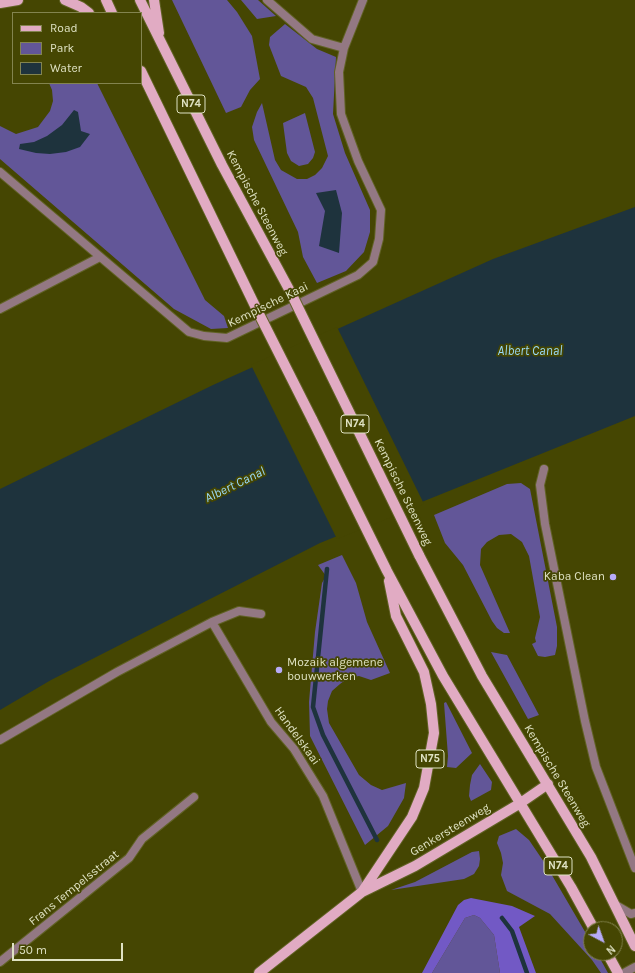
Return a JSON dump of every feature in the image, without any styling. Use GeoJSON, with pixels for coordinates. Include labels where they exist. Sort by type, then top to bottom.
{"type":"FeatureCollection","features":[{"type":"Feature","properties":{"kind":"main road"},"geometry":{"type":"LineString","coordinates":[[0,3],[18,0]]}},
{"type":"Feature","properties":{"kind":"main road"},"geometry":{"type":"LineString","coordinates":[[65,0],[81,7],[88,12]]}},
{"type":"Feature","properties":{"kind":"main road"},"geometry":{"type":"LineString","coordinates":[[106,0],[112,12]]}},
{"type":"Feature","properties":{"kind":"main road","name":"Kempische Steenweg"},"geometry":{"type":"LineString","coordinates":[[140,0],[222,165],[291,293],[419,555],[482,676],[591,857],[635,946]]}},
{"type":"Feature","properties":{"kind":"main road"},"geometry":{"type":"LineString","coordinates":[[154,0],[161,42]]}},
{"type":"Feature","properties":{"kind":"main road","name":"N74"},"geometry":{"type":"LineString","coordinates":[[142,73],[257,310],[387,571],[443,676],[519,804],[571,886],[590,921]]}},
{"type":"Feature","properties":{"kind":"main road","name":"Genkersteenweg"},"geometry":{"type":"LineString","coordinates":[[362,892],[412,817],[424,788],[434,733],[424,672],[396,616],[387,571]]}},
{"type":"Feature","properties":{"kind":"main road","name":"Genkersteenweg"},"geometry":{"type":"LineString","coordinates":[[259,973],[362,892],[415,866],[519,804],[548,784]]}},
{"type":"Feature","properties":{"kind":"main road"},"geometry":{"type":"LineString","coordinates":[[611,961],[618,973]]}},
{"type":"Feature","properties":{"kind":"street"},"geometry":{"type":"LineString","coordinates":[[267,0],[312,39],[344,48]]}},
{"type":"Feature","properties":{"kind":"street","name":"Kempische Kaai"},"geometry":{"type":"LineString","coordinates":[[0,172],[189,332],[204,336],[227,338],[358,275],[373,262],[379,239],[382,210],[358,161],[341,114],[339,72],[344,48],[363,0]]}},
{"type":"Feature","properties":{"kind":"street"},"geometry":{"type":"LineString","coordinates":[[0,309],[100,256]]}},
{"type":"Feature","properties":{"kind":"street"},"geometry":{"type":"LineString","coordinates":[[544,469],[540,485],[544,524],[588,733],[596,767],[635,868]]}},
{"type":"Feature","properties":{"kind":"street"},"geometry":{"type":"LineString","coordinates":[[0,740],[117,672],[212,622],[239,611],[261,614]]}},
{"type":"Feature","properties":{"kind":"street","name":"Handelskaai"},"geometry":{"type":"LineString","coordinates":[[212,622],[271,722],[294,749],[323,796],[362,892]]}},
{"type":"Feature","properties":{"kind":"street","name":"Frans Tempelsstraat"},"geometry":{"type":"LineString","coordinates":[[0,962],[129,858],[142,839],[194,796]]}},
{"type":"Feature","properties":{"kind":"street"},"geometry":{"type":"LineString","coordinates":[[614,904],[630,914],[635,913]]}},
{"type":"Feature","properties":{"kind":"street"},"geometry":{"type":"LineString","coordinates":[[624,973],[635,967]]}},
{"type":"Feature","properties":{"kind":"green space"},"geometry":{"type":"Polygon","coordinates":[[[172,0],[227,0],[237,12],[252,36],[260,79],[250,90],[241,107],[226,113],[172,0]]]}},
{"type":"Feature","properties":{"kind":"green space"},"geometry":{"type":"Polygon","coordinates":[[[241,0],[258,0],[276,16],[257,19],[241,0]]]}},
{"type":"Feature","properties":{"kind":"green space"},"geometry":{"type":"Polygon","coordinates":[[[285,24],[317,49],[336,57],[333,114],[345,153],[370,210],[370,232],[364,252],[346,271],[317,283],[303,257],[298,232],[254,140],[252,127],[262,103],[275,160],[281,170],[297,179],[307,179],[315,175],[322,168],[328,156],[313,98],[306,87],[281,76],[269,45],[270,37],[285,24]]]}},
{"type":"Feature","properties":{"kind":"green space"},"geometry":{"type":"Polygon","coordinates":[[[49,84],[97,84],[205,300],[224,316],[228,328],[211,329],[174,309],[0,159],[0,126],[16,134],[38,127],[50,111],[53,101],[52,90],[49,84]]]}},
{"type":"Feature","properties":{"kind":"green space"},"geometry":{"type":"Polygon","coordinates":[[[305,113],[315,152],[313,158],[308,164],[299,166],[291,161],[287,153],[283,123],[305,113]]]}},
{"type":"Feature","properties":{"kind":"green space"},"geometry":{"type":"Polygon","coordinates":[[[521,483],[530,489],[557,627],[557,646],[555,655],[545,657],[538,656],[532,644],[536,642],[535,638],[540,617],[529,556],[522,542],[511,534],[499,535],[487,542],[481,549],[480,565],[510,633],[504,633],[497,628],[492,621],[463,565],[445,543],[434,515],[507,484],[521,483]]]}},
{"type":"Feature","properties":{"kind":"green space"},"geometry":{"type":"Polygon","coordinates":[[[342,555],[356,583],[367,622],[390,673],[371,680],[359,676],[348,678],[340,684],[332,691],[328,701],[327,709],[329,723],[359,775],[371,785],[382,790],[406,783],[404,798],[388,826],[365,845],[310,736],[309,702],[315,632],[322,583],[326,576],[318,565],[342,555]]]}},
{"type":"Feature","properties":{"kind":"green space"},"geometry":{"type":"Polygon","coordinates":[[[491,652],[507,655],[539,715],[528,719],[491,652]]]}},
{"type":"Feature","properties":{"kind":"green space"},"geometry":{"type":"Polygon","coordinates":[[[446,702],[472,753],[456,768],[447,767],[448,756],[444,703],[446,702]]]}},
{"type":"Feature","properties":{"kind":"green space"},"geometry":{"type":"Polygon","coordinates":[[[480,764],[492,782],[491,790],[471,801],[469,796],[472,775],[480,764]]]}},
{"type":"Feature","properties":{"kind":"green space"},"geometry":{"type":"Polygon","coordinates":[[[516,829],[529,840],[546,865],[583,928],[583,950],[550,914],[507,891],[501,875],[503,863],[497,843],[499,836],[516,829]]]}},
{"type":"Feature","properties":{"kind":"green space"},"geometry":{"type":"Polygon","coordinates":[[[479,851],[479,866],[474,874],[464,879],[391,890],[415,882],[472,852],[479,851]]]}},
{"type":"Feature","properties":{"kind":"green space"},"geometry":{"type":"Polygon","coordinates":[[[474,915],[480,918],[494,935],[500,973],[432,973],[465,918],[474,915]]]}},
{"type":"Feature","properties":{"kind":"green space"},"geometry":{"type":"Polygon","coordinates":[[[593,961],[601,961],[608,973],[601,973],[593,961]]]}},
{"type":"Feature","properties":{"kind":"shaded area"},"geometry":{"type":"Polygon","coordinates":[[[471,898],[512,906],[535,916],[519,927],[536,973],[500,973],[494,935],[480,918],[474,915],[465,918],[432,973],[422,973],[458,905],[464,900],[471,898]]]}},
{"type":"Feature","properties":{"kind":"water"},"geometry":{"type":"Polygon","coordinates":[[[74,110],[78,112],[81,131],[90,134],[80,147],[66,152],[50,154],[36,153],[19,149],[20,144],[34,142],[47,136],[62,125],[74,110]]]}},
{"type":"Feature","properties":{"kind":"water"},"geometry":{"type":"Polygon","coordinates":[[[336,190],[342,213],[339,253],[319,246],[325,211],[316,193],[336,190]]]}},
{"type":"Feature","properties":{"kind":"water","name":"Albert Canal"},"geometry":{"type":"Polygon","coordinates":[[[635,207],[635,416],[320,543],[51,680],[0,710],[0,489],[213,385],[493,259],[635,207]]]}},
{"type":"Feature","properties":{"kind":"pier"},"geometry":{"type":"Polygon","coordinates":[[[337,327],[424,504],[337,539],[251,365],[337,327]]]}},
{"type":"Feature","properties":{"kind":"waterway"},"geometry":{"type":"LineString","coordinates":[[327,569],[313,707],[323,735],[377,840]]}},
{"type":"Feature","properties":{"kind":"waterway"},"geometry":{"type":"LineString","coordinates":[[502,918],[512,931],[527,973]]}},
{"type":"Feature","properties":{"kind":"place","name":"Kaba Clean"},"geometry":{"type":"Point","coordinates":[613,577]}},
{"type":"Feature","properties":{"kind":"place","name":"Mozaik algemene bouwwerken"},"geometry":{"type":"Point","coordinates":[279,670]}}]}
